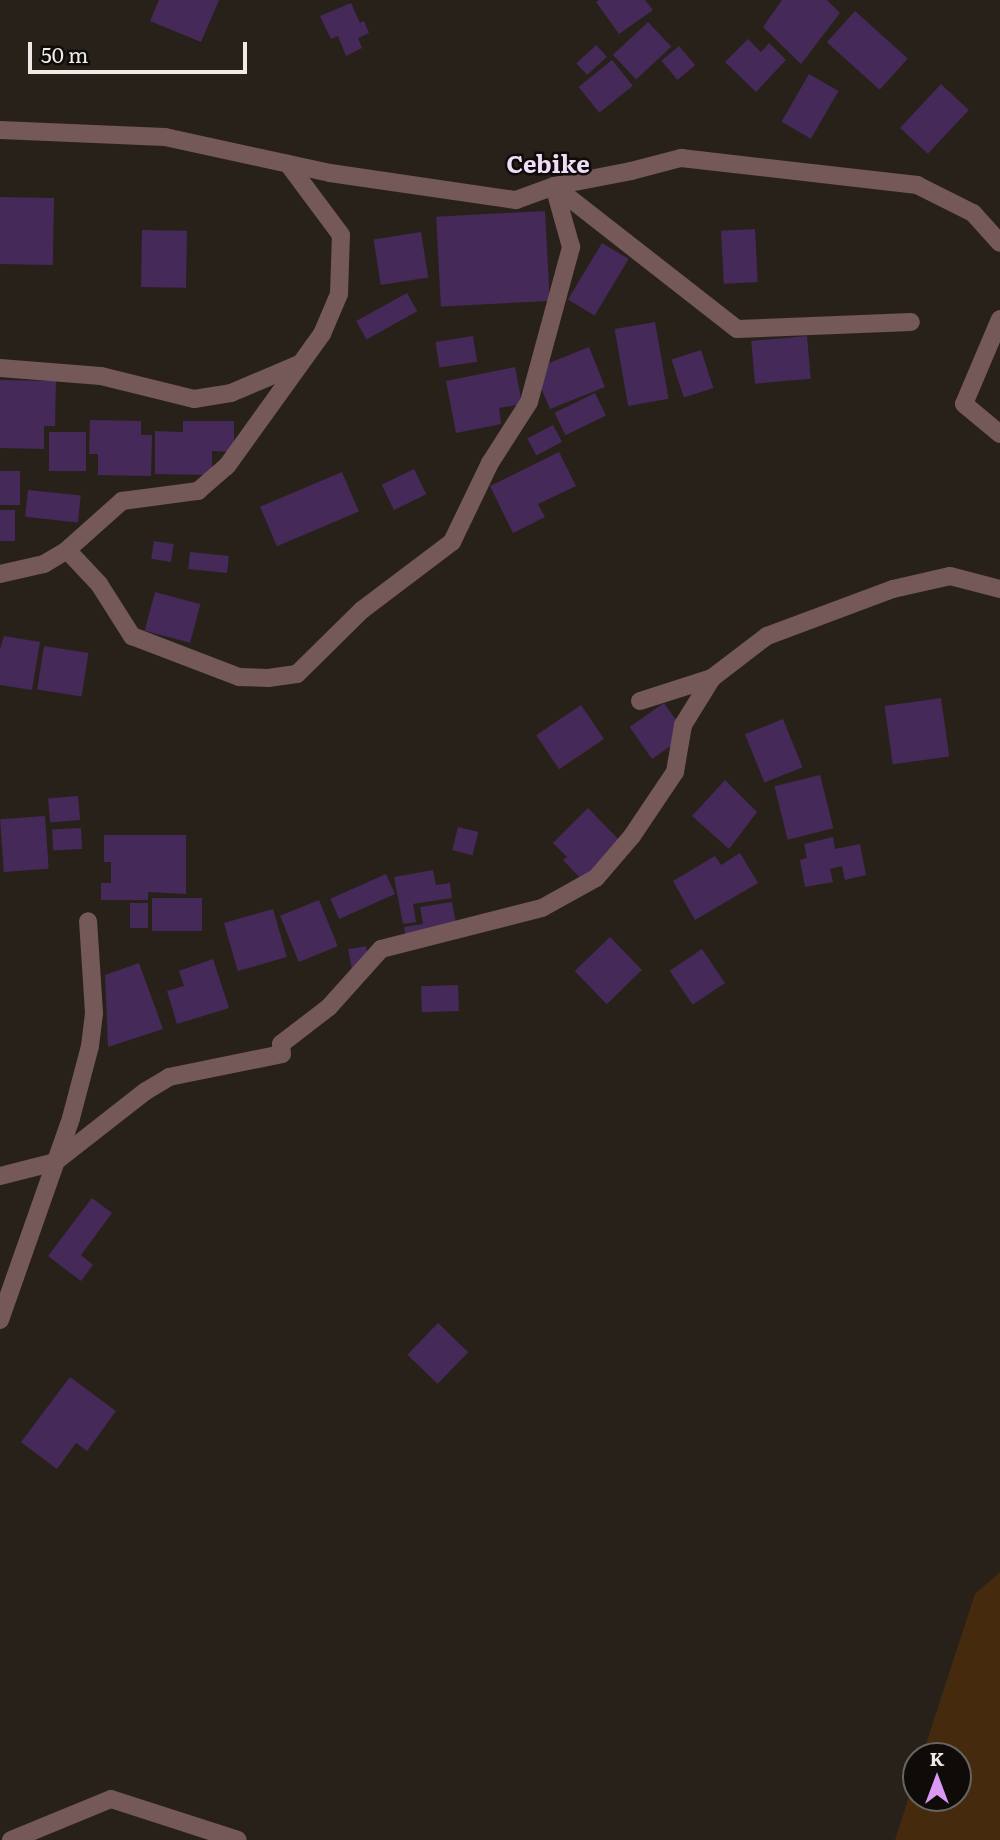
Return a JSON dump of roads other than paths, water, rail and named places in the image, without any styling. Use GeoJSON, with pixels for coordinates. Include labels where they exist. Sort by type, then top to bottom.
{"type":"FeatureCollection","features":[{"type":"Feature","properties":{"kind":"street"},"geometry":{"type":"LineString","coordinates":[[0,130],[164,137],[330,173],[516,200],[555,186],[631,172],[681,158],[917,185],[973,213],[1000,243]]}},
{"type":"Feature","properties":{"kind":"street"},"geometry":{"type":"LineString","coordinates":[[0,574],[44,564],[67,550],[122,501],[198,491],[227,466],[297,365],[322,334],[339,294],[341,235],[288,164]]}},
{"type":"Feature","properties":{"kind":"street"},"geometry":{"type":"LineString","coordinates":[[555,186],[737,329],[911,322]]}},
{"type":"Feature","properties":{"kind":"street"},"geometry":{"type":"LineString","coordinates":[[67,550],[99,584],[132,636],[239,677],[268,678],[297,674],[362,610],[452,542],[491,463],[529,402],[571,247],[555,186]]}},
{"type":"Feature","properties":{"kind":"street"},"geometry":{"type":"LineString","coordinates":[[1000,319],[964,404],[1000,434]]}},
{"type":"Feature","properties":{"kind":"street"},"geometry":{"type":"LineString","coordinates":[[0,368],[101,376],[194,399],[230,393],[297,365]]}},
{"type":"Feature","properties":{"kind":"street"},"geometry":{"type":"LineString","coordinates":[[640,701],[712,678],[767,636],[893,589],[950,576],[1000,589]]}},
{"type":"Feature","properties":{"kind":"street"},"geometry":{"type":"LineString","coordinates":[[0,1176],[55,1162],[146,1091],[169,1077],[282,1054],[281,1044],[329,1007],[381,949],[542,908],[596,878],[632,836],[676,772],[683,725],[712,678]]}},
{"type":"Feature","properties":{"kind":"street"},"geometry":{"type":"LineString","coordinates":[[0,1320],[55,1162],[90,1046],[94,1013],[88,921]]}},
{"type":"Feature","properties":{"kind":"street"},"geometry":{"type":"LineString","coordinates":[[10,1840],[111,1799],[238,1840]]}},
{"type":"Feature","properties":{"kind":"district","name":"Cebike"},"geometry":{"type":"Point","coordinates":[548,163]}}]}
